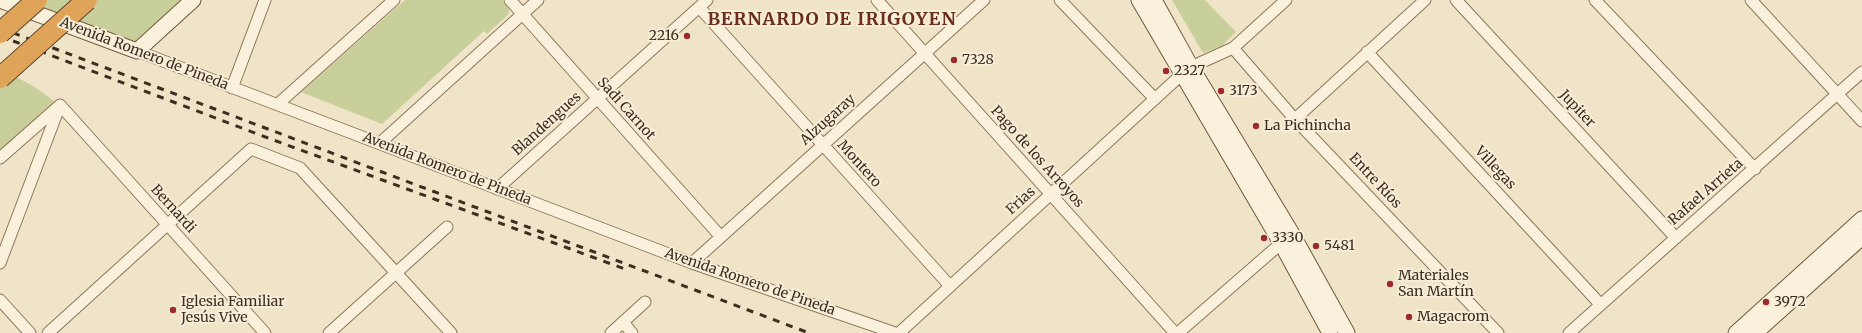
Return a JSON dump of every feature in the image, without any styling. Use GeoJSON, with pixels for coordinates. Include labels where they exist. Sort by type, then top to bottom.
{"type":"FeatureCollection","features":[{"type":"Feature","properties":{"kind":"highway"},"geometry":{"type":"LineString","coordinates":[[0,33],[37,0]]}},
{"type":"Feature","properties":{"kind":"highway"},"geometry":{"type":"LineString","coordinates":[[0,78],[87,0]]}},
{"type":"Feature","properties":{"kind":"main road","name":"Avenida Romero de Pineda"},"geometry":{"type":"LineString","coordinates":[[0,0],[137,50]]}},
{"type":"Feature","properties":{"kind":"main road"},"geometry":{"type":"LineString","coordinates":[[137,50],[193,0]]}},
{"type":"Feature","properties":{"kind":"main road"},"geometry":{"type":"LineString","coordinates":[[1139,0],[1186,71],[1286,239],[1347,333]]}},
{"type":"Feature","properties":{"kind":"main road"},"geometry":{"type":"LineString","coordinates":[[1154,0],[1186,71]]}},
{"type":"Feature","properties":{"kind":"main road"},"geometry":{"type":"LineString","coordinates":[[1746,331],[1862,219]]}},
{"type":"Feature","properties":{"kind":"main road"},"geometry":{"type":"LineString","coordinates":[[1746,331],[1862,238]]}},
{"type":"Feature","properties":{"kind":"main road"},"geometry":{"type":"LineString","coordinates":[[1286,239],[1330,333]]}},
{"type":"Feature","properties":{"kind":"street"},"geometry":{"type":"LineString","coordinates":[[232,88],[265,0]]}},
{"type":"Feature","properties":{"kind":"street"},"geometry":{"type":"LineString","coordinates":[[278,104],[394,0]]}},
{"type":"Feature","properties":{"kind":"street","name":"Sadi Carnot"},"geometry":{"type":"LineString","coordinates":[[510,0],[721,237]]}},
{"type":"Feature","properties":{"kind":"street"},"geometry":{"type":"LineString","coordinates":[[380,143],[538,0]]}},
{"type":"Feature","properties":{"kind":"street","name":"Pago de los Arroyos"},"geometry":{"type":"LineString","coordinates":[[877,0],[1174,333]]}},
{"type":"Feature","properties":{"kind":"street","name":"Alzugaray"},"geometry":{"type":"LineString","coordinates":[[692,263],[984,0]]}},
{"type":"Feature","properties":{"kind":"street"},"geometry":{"type":"LineString","coordinates":[[1060,0],[1155,99]]}},
{"type":"Feature","properties":{"kind":"street","name":"Frias"},"geometry":{"type":"LineString","coordinates":[[899,333],[1186,71],[1233,48],[1286,0]]}},
{"type":"Feature","properties":{"kind":"street"},"geometry":{"type":"LineString","coordinates":[[1295,119],[1425,0]]}},
{"type":"Feature","properties":{"kind":"street","name":"Jupiter"},"geometry":{"type":"LineString","coordinates":[[1456,0],[1676,238]]}},
{"type":"Feature","properties":{"kind":"street"},"geometry":{"type":"LineString","coordinates":[[1595,0],[1755,169]]}},
{"type":"Feature","properties":{"kind":"street"},"geometry":{"type":"LineString","coordinates":[[1752,0],[1862,121]]}},
{"type":"Feature","properties":{"kind":"street","name":"Blandengues"},"geometry":{"type":"LineString","coordinates":[[497,189],[703,4]]}},
{"type":"Feature","properties":{"kind":"street","name":"Montero"},"geometry":{"type":"LineString","coordinates":[[703,4],[822,146],[950,286]]}},
{"type":"Feature","properties":{"kind":"street","name":"Entre Ríos"},"geometry":{"type":"LineString","coordinates":[[1233,48],[1295,119],[1498,333]]}},
{"type":"Feature","properties":{"kind":"street","name":"Avenida Romero de Pineda"},"geometry":{"type":"LineString","coordinates":[[137,50],[232,88],[278,104],[692,263],[895,333]]}},
{"type":"Feature","properties":{"kind":"street","name":"Villegas"},"geometry":{"type":"LineString","coordinates":[[1367,52],[1600,304]]}},
{"type":"Feature","properties":{"kind":"street","name":"Rafael Arrieta"},"geometry":{"type":"LineString","coordinates":[[1569,333],[1600,304],[1755,169],[1862,72]]}},
{"type":"Feature","properties":{"kind":"street"},"geometry":{"type":"LineString","coordinates":[[0,158],[60,105]]}},
{"type":"Feature","properties":{"kind":"street"},"geometry":{"type":"LineString","coordinates":[[0,263],[60,105]]}},
{"type":"Feature","properties":{"kind":"street","name":"Bernardi"},"geometry":{"type":"LineString","coordinates":[[60,105],[265,333]]}},
{"type":"Feature","properties":{"kind":"street"},"geometry":{"type":"LineString","coordinates":[[48,333],[251,149],[300,168],[451,333]]}},
{"type":"Feature","properties":{"kind":"street"},"geometry":{"type":"LineString","coordinates":[[329,333],[447,227]]}},
{"type":"Feature","properties":{"kind":"street"},"geometry":{"type":"LineString","coordinates":[[1178,333],[1286,239]]}},
{"type":"Feature","properties":{"kind":"street"},"geometry":{"type":"LineString","coordinates":[[0,300],[30,333]]}},
{"type":"Feature","properties":{"kind":"street"},"geometry":{"type":"LineString","coordinates":[[611,333],[645,302]]}},
{"type":"Feature","properties":{"kind":"street"},"geometry":{"type":"LineString","coordinates":[[623,322],[632,333]]}},
{"type":"Feature","properties":{"kind":"green space"},"geometry":{"type":"Polygon","coordinates":[[[0,0],[193,0],[137,51],[0,0]]]}},
{"type":"Feature","properties":{"kind":"green space"},"geometry":{"type":"Polygon","coordinates":[[[405,0],[502,0],[510,8],[508,15],[487,34],[484,31],[382,124],[301,92],[405,0]]]}},
{"type":"Feature","properties":{"kind":"green space"},"geometry":{"type":"Polygon","coordinates":[[[1172,0],[1205,0],[1236,32],[1222,46],[1203,53],[1172,0]]]}},
{"type":"Feature","properties":{"kind":"green space"},"geometry":{"type":"Polygon","coordinates":[[[0,68],[33,86],[60,105],[0,158],[0,68]]]}},
{"type":"Feature","properties":{"kind":"railway"},"geometry":{"type":"LineString","coordinates":[[0,28],[809,333]]}},
{"type":"Feature","properties":{"kind":"railway"},"geometry":{"type":"LineString","coordinates":[[0,36],[268,138],[625,269]]}},
{"type":"Feature","properties":{"kind":"place","name":"2216"},"geometry":{"type":"Point","coordinates":[687,36]}},
{"type":"Feature","properties":{"kind":"place","name":"7328"},"geometry":{"type":"Point","coordinates":[954,60]}},
{"type":"Feature","properties":{"kind":"place","name":"2327"},"geometry":{"type":"Point","coordinates":[1166,71]}},
{"type":"Feature","properties":{"kind":"place","name":"3173"},"geometry":{"type":"Point","coordinates":[1221,91]}},
{"type":"Feature","properties":{"kind":"place","name":"La Pichincha"},"geometry":{"type":"Point","coordinates":[1256,126]}},
{"type":"Feature","properties":{"kind":"place","name":"3330"},"geometry":{"type":"Point","coordinates":[1264,238]}},
{"type":"Feature","properties":{"kind":"place","name":"5481"},"geometry":{"type":"Point","coordinates":[1316,246]}},
{"type":"Feature","properties":{"kind":"place","name":"Materiales San Martín"},"geometry":{"type":"Point","coordinates":[1390,284]}},
{"type":"Feature","properties":{"kind":"place","name":"3972"},"geometry":{"type":"Point","coordinates":[1766,302]}},
{"type":"Feature","properties":{"kind":"place","name":"Iglesia Familiar Jesús Vive"},"geometry":{"type":"Point","coordinates":[173,310]}},
{"type":"Feature","properties":{"kind":"place","name":"Magacrom"},"geometry":{"type":"Point","coordinates":[1409,317]}},
{"type":"Feature","properties":{"kind":"district","name":"BERNARDO DE IRIGOYEN"},"geometry":{"type":"Point","coordinates":[832,20]}}]}
